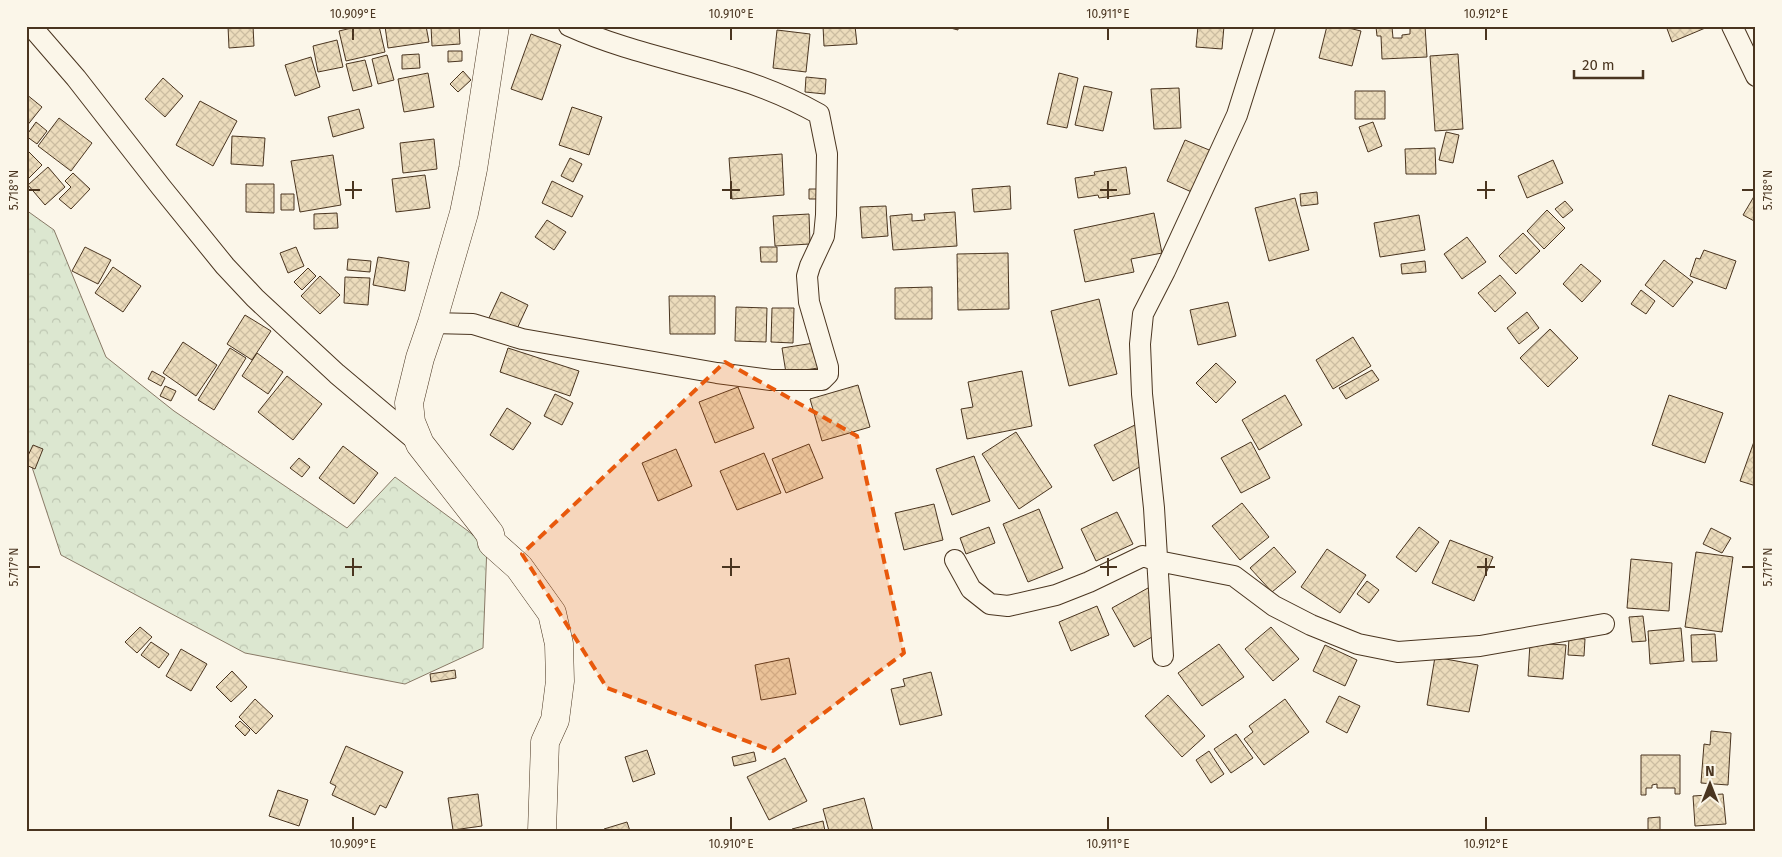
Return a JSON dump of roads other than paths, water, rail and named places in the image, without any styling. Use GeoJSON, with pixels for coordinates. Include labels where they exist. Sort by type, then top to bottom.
{"type":"FeatureCollection","features":[{"type":"Feature","properties":{"kind":"main road"},"geometry":{"type":"LineString","coordinates":[[495,26],[464,213],[420,358],[409,403],[411,422],[420,444],[490,534],[492,542],[519,567],[552,613],[559,644],[560,681],[555,720],[545,742],[542,831]]}},
{"type":"Feature","properties":{"kind":"street"},"geometry":{"type":"LineString","coordinates":[[31,26],[76,78],[224,266],[337,374],[420,444]]}},
{"type":"Feature","properties":{"kind":"street"},"geometry":{"type":"LineString","coordinates":[[432,323],[473,324],[522,339],[717,373],[771,380],[822,380],[828,374],[828,366],[809,302],[808,276],[810,266],[824,236],[826,215],[828,154],[819,114],[791,99],[736,78],[598,39],[569,26]]}},
{"type":"Feature","properties":{"kind":"street"},"geometry":{"type":"LineString","coordinates":[[1164,656],[1154,508],[1142,394],[1140,344],[1143,314],[1237,116],[1265,26]]}},
{"type":"Feature","properties":{"kind":"street"},"geometry":{"type":"LineString","coordinates":[[1732,26],[1756,76]]}},
{"type":"Feature","properties":{"kind":"street"},"geometry":{"type":"LineString","coordinates":[[955,560],[971,589],[990,604],[1008,606],[1056,595],[1089,582],[1143,556],[1158,561],[1234,576],[1274,606],[1312,626],[1358,644],[1398,652],[1480,646],[1604,624]]}}]}
